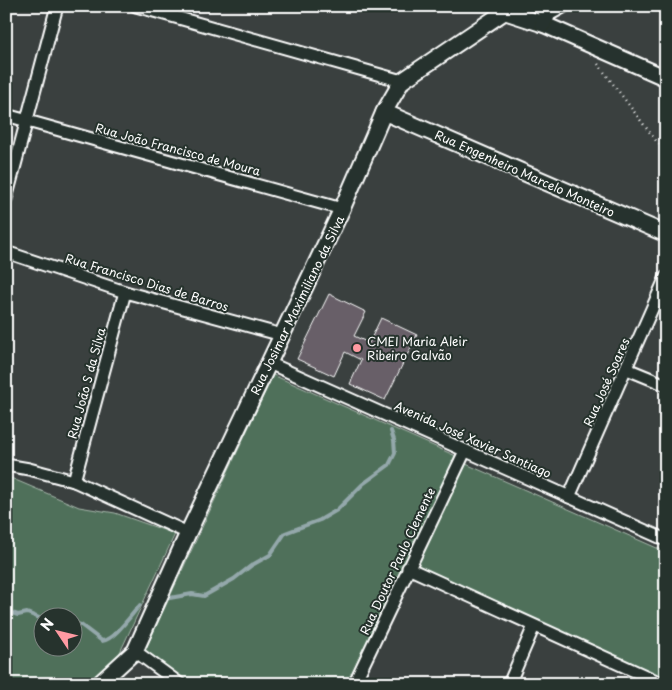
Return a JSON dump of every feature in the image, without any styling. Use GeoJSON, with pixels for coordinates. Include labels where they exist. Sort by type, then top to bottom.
{"type":"FeatureCollection","features":[{"type":"Feature","properties":{"kind":"street"},"geometry":{"type":"LineString","coordinates":[[6,198],[28,122],[57,6]]}},
{"type":"Feature","properties":{"kind":"street"},"geometry":{"type":"LineString","coordinates":[[136,6],[402,81]]}},
{"type":"Feature","properties":{"kind":"street"},"geometry":{"type":"LineString","coordinates":[[544,15],[565,6]]}},
{"type":"Feature","properties":{"kind":"street"},"geometry":{"type":"LineString","coordinates":[[510,9],[544,15],[666,78]]}},
{"type":"Feature","properties":{"kind":"street","name":"Rua Josimar Maximiliano da Silva"},"geometry":{"type":"LineString","coordinates":[[135,651],[188,533],[342,209],[384,112],[402,81],[510,9]]}},
{"type":"Feature","properties":{"kind":"street","name":"Rua Engenheiro Marcelo Monteiro"},"geometry":{"type":"LineString","coordinates":[[384,112],[666,234]]}},
{"type":"Feature","properties":{"kind":"street","name":"Rua João Francisco de Moura"},"geometry":{"type":"LineString","coordinates":[[6,115],[342,209]]}},
{"type":"Feature","properties":{"kind":"street","name":"Rua Francisco Dias de Barros"},"geometry":{"type":"LineString","coordinates":[[6,252],[125,292],[282,335]]}},
{"type":"Feature","properties":{"kind":"street","name":"Rua José Soares"},"geometry":{"type":"LineString","coordinates":[[569,497],[666,278]]}},
{"type":"Feature","properties":{"kind":"street","name":"Rua João S da Silva"},"geometry":{"type":"LineString","coordinates":[[74,481],[125,292]]}},
{"type":"Feature","properties":{"kind":"street","name":"Avenida José Xavier Santiago"},"geometry":{"type":"LineString","coordinates":[[269,363],[666,540]]}},
{"type":"Feature","properties":{"kind":"street"},"geometry":{"type":"LineString","coordinates":[[627,369],[666,386]]}},
{"type":"Feature","properties":{"kind":"street","name":"Rua Doutor Paulo Clemente"},"geometry":{"type":"LineString","coordinates":[[354,684],[465,451]]}},
{"type":"Feature","properties":{"kind":"street"},"geometry":{"type":"LineString","coordinates":[[6,465],[74,481],[188,533]]}},
{"type":"Feature","properties":{"kind":"street"},"geometry":{"type":"LineString","coordinates":[[408,568],[663,684]]}},
{"type":"Feature","properties":{"kind":"street"},"geometry":{"type":"LineString","coordinates":[[509,684],[534,626]]}},
{"type":"Feature","properties":{"kind":"street"},"geometry":{"type":"LineString","coordinates":[[99,684],[135,651],[180,684]]}},
{"type":"Feature","properties":{"kind":"path"},"geometry":{"type":"LineString","coordinates":[[598,63],[666,154]]}},
{"type":"Feature","properties":{"kind":"green space"},"geometry":{"type":"Polygon","coordinates":[[[273,375],[456,456],[348,684],[184,684],[145,650],[273,375]]]}},
{"type":"Feature","properties":{"kind":"green space"},"geometry":{"type":"Polygon","coordinates":[[[466,464],[666,552],[666,669],[662,678],[415,567],[466,464]]]}},
{"type":"Feature","properties":{"kind":"green space"},"geometry":{"type":"Polygon","coordinates":[[[6,476],[79,507],[115,513],[175,534],[115,663],[93,684],[6,684],[6,476]]]}},
{"type":"Feature","properties":{"kind":"building","name":"CMEI Maria Aleir Ribeiro Galvão"},"geometry":{"type":"Polygon","coordinates":[[[329,294],[366,312],[354,336],[369,343],[381,318],[417,335],[385,400],[350,384],[361,360],[345,352],[334,376],[297,359],[329,294]]]}},
{"type":"Feature","properties":{"kind":"waterway"},"geometry":{"type":"LineString","coordinates":[[164,599],[192,594],[204,596],[270,555],[285,533],[320,520],[337,510],[363,484],[389,465],[395,453],[391,431]]}},
{"type":"Feature","properties":{"kind":"waterway"},"geometry":{"type":"LineString","coordinates":[[82,626],[102,641],[107,640],[117,632],[140,605]]}},
{"type":"Feature","properties":{"kind":"waterway"},"geometry":{"type":"LineString","coordinates":[[6,611],[18,615],[27,613],[32,615]]}},
{"type":"Feature","properties":{"kind":"place","name":"CMEI Maria Aleir Ribeiro Galvão"},"geometry":{"type":"Point","coordinates":[357,348]}}]}
